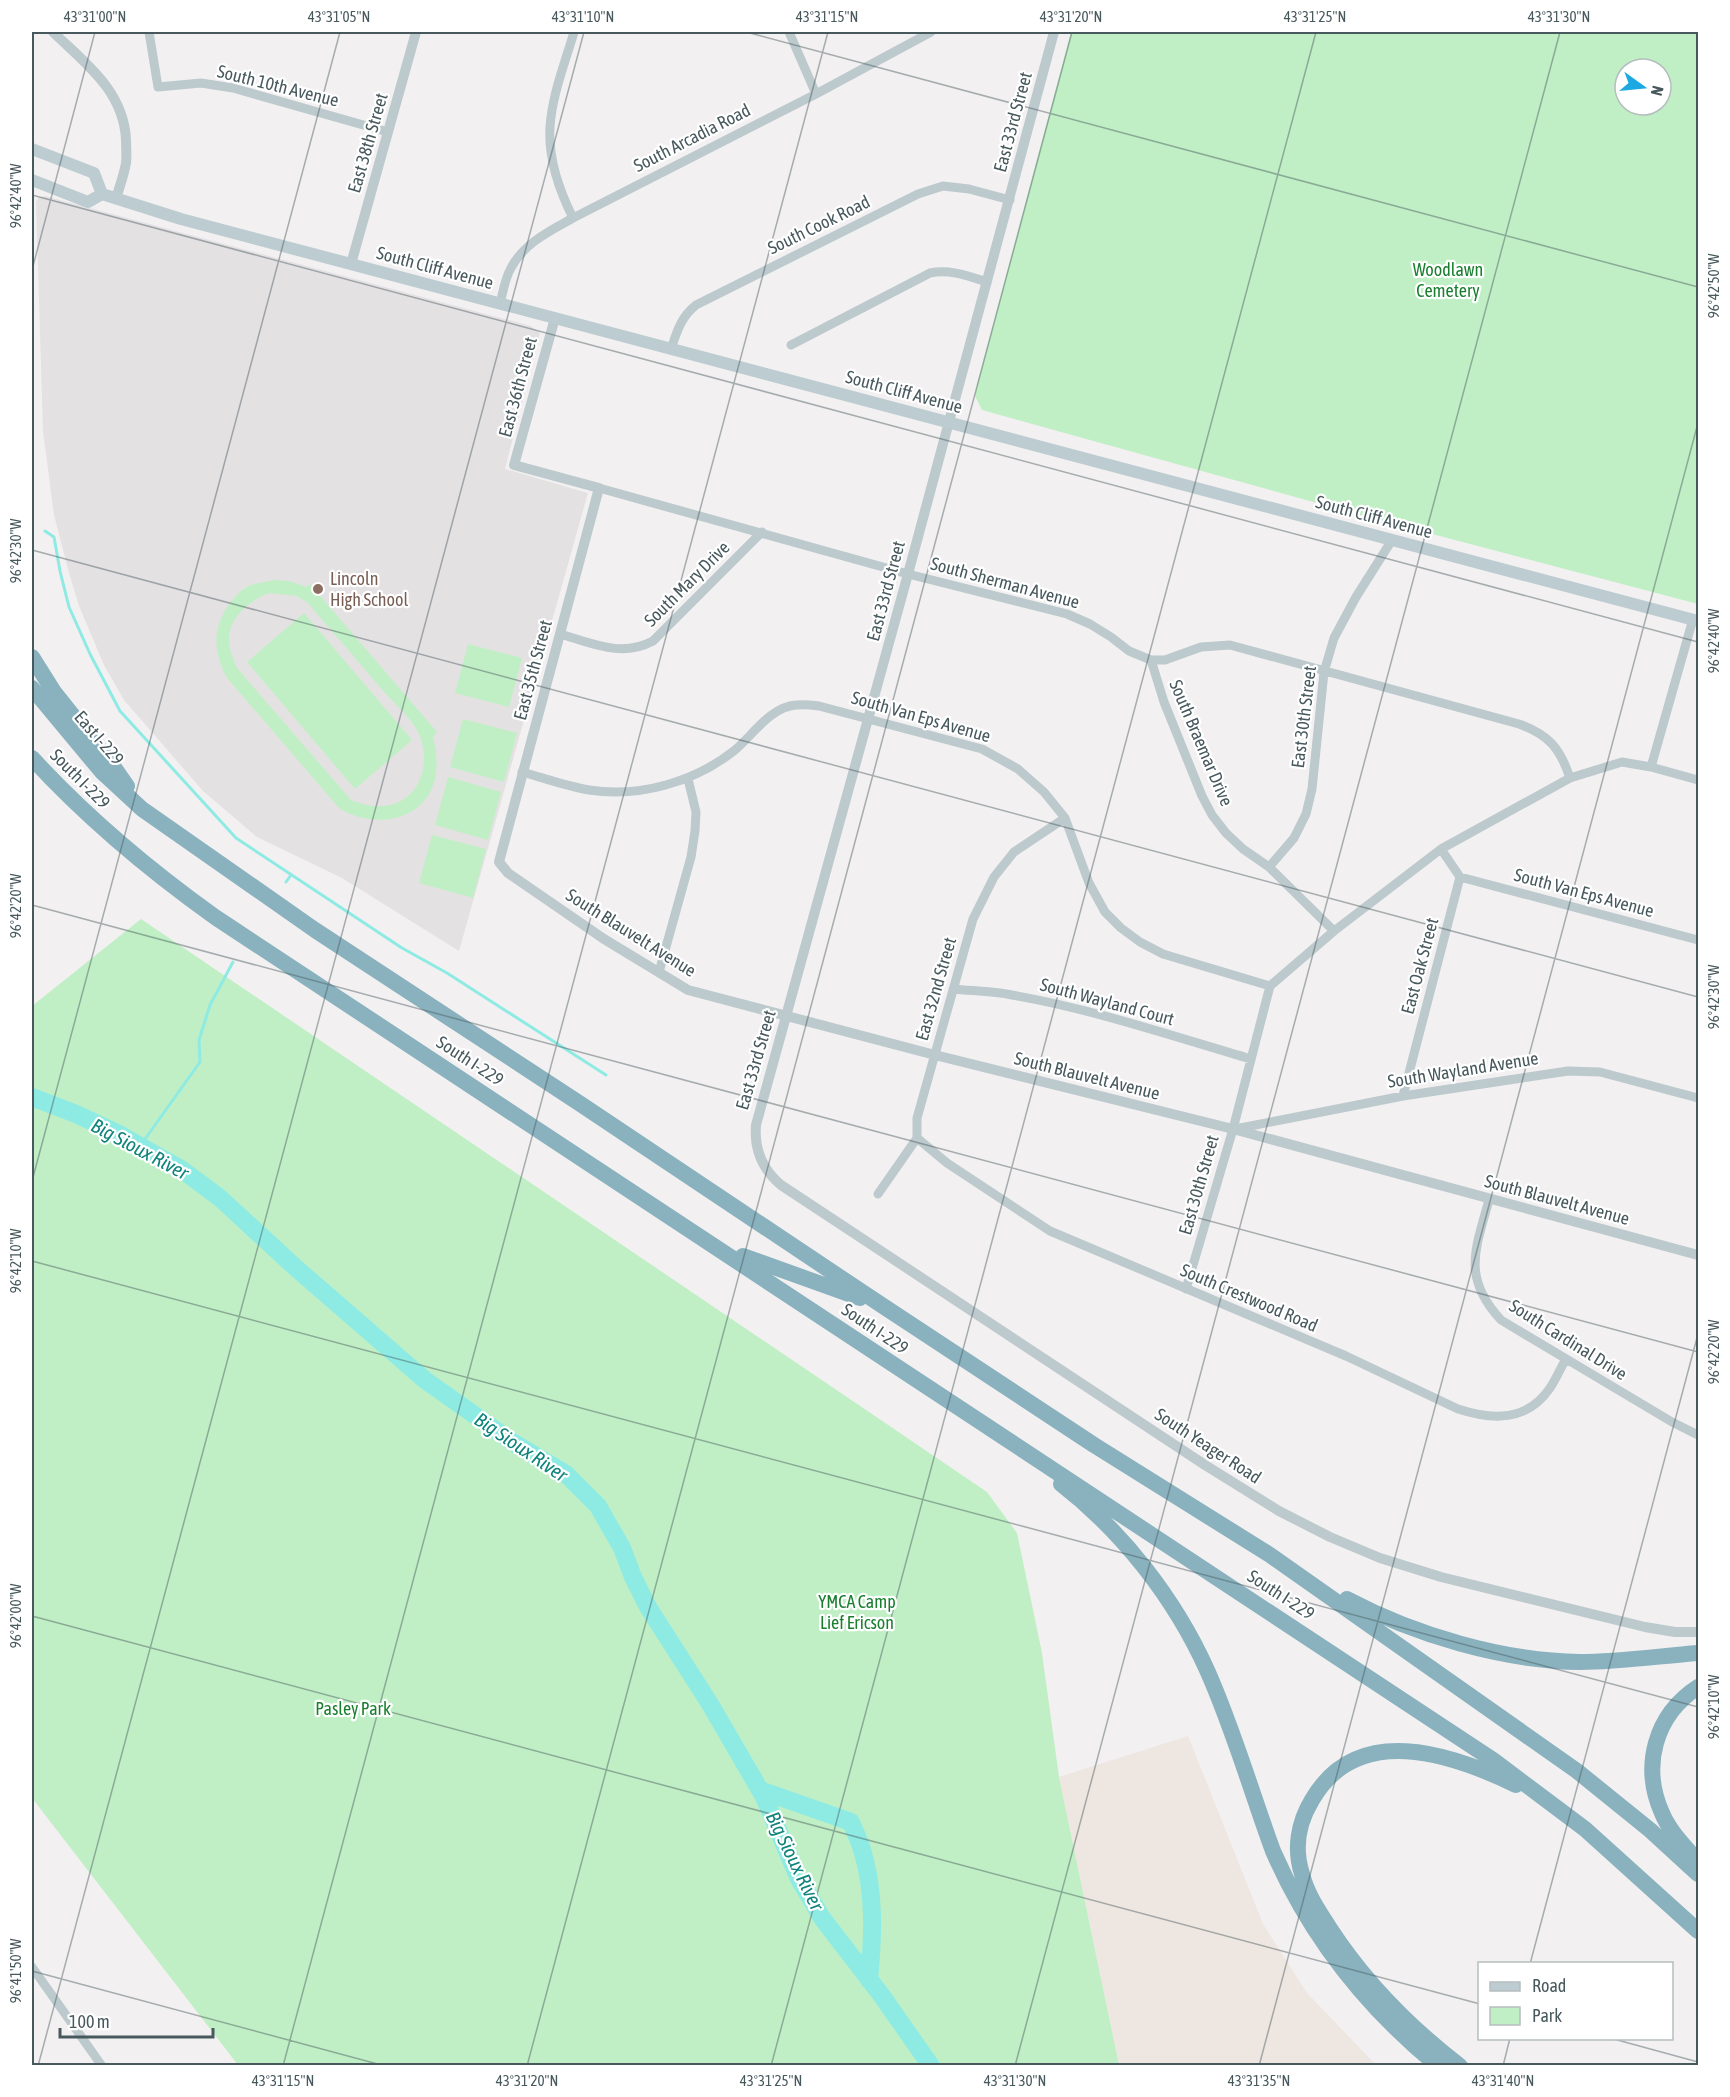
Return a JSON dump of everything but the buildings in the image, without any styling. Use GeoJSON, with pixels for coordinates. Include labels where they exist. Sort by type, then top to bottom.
{"type":"FeatureCollection","features":[{"type":"Feature","properties":{"kind":"highway"},"geometry":{"type":"LineString","coordinates":[[32,657],[54,692],[113,766],[142,809]]}},
{"type":"Feature","properties":{"kind":"highway","name":"East I-229"},"geometry":{"type":"LineString","coordinates":[[32,688],[102,772],[142,809]]}},
{"type":"Feature","properties":{"kind":"highway","name":"South I-229"},"geometry":{"type":"LineString","coordinates":[[32,758],[78,806],[122,845],[166,882],[215,917],[1493,1760],[1585,1829],[1698,1931]]}},
{"type":"Feature","properties":{"kind":"highway","name":"South I-229"},"geometry":{"type":"LineString","coordinates":[[142,809],[315,930],[579,1102],[1094,1445],[1270,1556],[1576,1771],[1650,1830],[1698,1874]]}},
{"type":"Feature","properties":{"kind":"highway"},"geometry":{"type":"LineString","coordinates":[[721,1249],[883,1306]]}},
{"type":"Feature","properties":{"kind":"highway"},"geometry":{"type":"LineString","coordinates":[[970,1415],[1030,1459],[1091,1510],[1125,1545],[1152,1579],[1189,1635],[1206,1669],[1219,1698],[1273,1851],[1311,1925],[1369,2002],[1418,2050],[1438,2066]]}},
{"type":"Feature","properties":{"kind":"highway"},"geometry":{"type":"LineString","coordinates":[[1270,1556],[1369,1609],[1424,1632],[1462,1644],[1530,1658],[1582,1662],[1698,1653]]}},
{"type":"Feature","properties":{"kind":"highway"},"geometry":{"type":"LineString","coordinates":[[1698,1687],[1676,1704],[1668,1714],[1659,1735],[1653,1762],[1654,1788],[1663,1816],[1698,1862]]}},
{"type":"Feature","properties":{"kind":"highway"},"geometry":{"type":"LineString","coordinates":[[1460,2066],[1415,2030],[1370,1983],[1316,1908],[1308,1892],[1299,1861],[1298,1837],[1306,1810],[1321,1785],[1344,1765],[1387,1750],[1410,1751],[1462,1762],[1501,1778],[1543,1801],[1585,1829]]}},
{"type":"Feature","properties":{"kind":"main road"},"geometry":{"type":"LineString","coordinates":[[32,149],[94,173],[102,194]]}},
{"type":"Feature","properties":{"kind":"main road","name":"South Cliff Avenue"},"geometry":{"type":"LineString","coordinates":[[32,180],[88,202],[102,194],[500,304],[1696,620]]}},
{"type":"Feature","properties":{"kind":"street"},"geometry":{"type":"LineString","coordinates":[[53,32],[82,57],[106,85],[118,105],[125,128],[126,162],[116,199]]}},
{"type":"Feature","properties":{"kind":"street","name":"South 10th Avenue"},"geometry":{"type":"LineString","coordinates":[[149,32],[158,87],[201,84],[233,88],[388,132]]}},
{"type":"Feature","properties":{"kind":"street","name":"East 38th Street"},"geometry":{"type":"LineString","coordinates":[[351,264],[416,32]]}},
{"type":"Feature","properties":{"kind":"street"},"geometry":{"type":"LineString","coordinates":[[573,218],[562,196],[556,174],[550,129],[554,104],[574,32]]}},
{"type":"Feature","properties":{"kind":"street"},"geometry":{"type":"LineString","coordinates":[[789,32],[816,94]]}},
{"type":"Feature","properties":{"kind":"street","name":"South Arcadia Road"},"geometry":{"type":"LineString","coordinates":[[500,304],[510,268],[536,239],[931,32]]}},
{"type":"Feature","properties":{"kind":"street","name":"East 33rd Street"},"geometry":{"type":"LineString","coordinates":[[760,1159],[755,1140],[756,1125],[1054,32]]}},
{"type":"Feature","properties":{"kind":"street","name":"South Cook Road"},"geometry":{"type":"LineString","coordinates":[[671,349],[678,326],[686,313],[696,305],[918,194],[943,186],[969,189],[1010,200]]}},
{"type":"Feature","properties":{"kind":"street"},"geometry":{"type":"LineString","coordinates":[[791,345],[930,273],[941,271],[955,273],[987,282]]}},
{"type":"Feature","properties":{"kind":"street","name":"East 36th Street"},"geometry":{"type":"LineString","coordinates":[[514,465],[555,318]]}},
{"type":"Feature","properties":{"kind":"street","name":"South Sherman Avenue"},"geometry":{"type":"LineString","coordinates":[[514,465],[908,574],[1067,614],[1090,624],[1129,651],[1151,660]]}},
{"type":"Feature","properties":{"kind":"street","name":"East 35th Street"},"geometry":{"type":"LineString","coordinates":[[500,862],[599,488]]}},
{"type":"Feature","properties":{"kind":"street","name":"South Mary Drive"},"geometry":{"type":"LineString","coordinates":[[560,634],[616,649],[629,650],[642,647],[653,641],[762,532]]}},
{"type":"Feature","properties":{"kind":"street","name":"East 30th Street"},"geometry":{"type":"LineString","coordinates":[[1269,867],[1294,838],[1306,814],[1312,789],[1324,672],[1334,638],[1344,617],[1392,540]]}},
{"type":"Feature","properties":{"kind":"street"},"geometry":{"type":"LineString","coordinates":[[1651,766],[1696,620]]}},
{"type":"Feature","properties":{"kind":"street"},"geometry":{"type":"LineString","coordinates":[[1151,660],[1165,660],[1201,646],[1230,645],[1532,729],[1556,747],[1565,762],[1570,778]]}},
{"type":"Feature","properties":{"kind":"street","name":"South Braemar Drive"},"geometry":{"type":"LineString","coordinates":[[1151,660],[1164,702],[1212,815],[1226,833],[1243,849],[1269,867],[1334,931]]}},
{"type":"Feature","properties":{"kind":"street","name":"South Van Eps Avenue"},"geometry":{"type":"LineString","coordinates":[[522,772],[587,790],[615,792],[644,789],[688,779],[710,768],[735,750],[774,713],[794,705],[819,706],[982,749],[1018,769],[1044,792],[1065,818],[1089,883],[1105,912],[1121,928],[1140,942],[1163,954],[1270,986]]}},
{"type":"Feature","properties":{"kind":"street"},"geometry":{"type":"LineString","coordinates":[[1270,986],[1334,931],[1441,849],[1570,778],[1622,762],[1651,766],[1698,780]]}},
{"type":"Feature","properties":{"kind":"street"},"geometry":{"type":"LineString","coordinates":[[659,972],[695,831],[696,812],[688,779]]}},
{"type":"Feature","properties":{"kind":"street","name":"East 32nd Street"},"geometry":{"type":"LineString","coordinates":[[878,1194],[917,1138],[917,1118],[973,919],[994,877],[1014,852],[1065,818]]}},
{"type":"Feature","properties":{"kind":"street"},"geometry":{"type":"LineString","coordinates":[[1441,849],[1460,877]]}},
{"type":"Feature","properties":{"kind":"street","name":"South Blauvelt Avenue"},"geometry":{"type":"LineString","coordinates":[[500,862],[503,868],[518,880],[604,939],[688,990],[935,1055],[1233,1129],[1698,1255]]}},
{"type":"Feature","properties":{"kind":"street","name":"South Van Eps Avenue"},"geometry":{"type":"LineString","coordinates":[[1460,877],[1698,940]]}},
{"type":"Feature","properties":{"kind":"street","name":"East Oak Street"},"geometry":{"type":"LineString","coordinates":[[1403,1096],[1460,877]]}},
{"type":"Feature","properties":{"kind":"street","name":"East 30th Street"},"geometry":{"type":"LineString","coordinates":[[1186,1289],[1233,1129],[1270,986]]}},
{"type":"Feature","properties":{"kind":"street","name":"South Wayland Court"},"geometry":{"type":"LineString","coordinates":[[953,989],[1009,994],[1042,1000],[1251,1059]]}},
{"type":"Feature","properties":{"kind":"street","name":"South Wayland Avenue"},"geometry":{"type":"LineString","coordinates":[[1233,1129],[1403,1096],[1568,1071],[1599,1072],[1698,1098]]}},
{"type":"Feature","properties":{"kind":"street","name":"South Crestwood Road"},"geometry":{"type":"LineString","coordinates":[[917,1138],[947,1163],[1050,1231],[1346,1356],[1458,1409],[1476,1415],[1507,1418],[1533,1407],[1549,1390],[1566,1359]]}},
{"type":"Feature","properties":{"kind":"street","name":"South Yeager Road"},"geometry":{"type":"LineString","coordinates":[[760,1159],[768,1173],[781,1185],[1205,1465],[1305,1524],[1359,1549],[1441,1577],[1645,1627],[1675,1632],[1698,1632]]}},
{"type":"Feature","properties":{"kind":"street","name":"South Cardinal Drive"},"geometry":{"type":"LineString","coordinates":[[1489,1200],[1477,1245],[1475,1266],[1479,1290],[1486,1304],[1501,1320],[1672,1422],[1698,1435]]}},
{"type":"Feature","properties":{"kind":"street"},"geometry":{"type":"LineString","coordinates":[[32,1967],[102,2066]]}},
{"type":"Feature","properties":{"kind":"shaded area","name":"Lincoln High School"},"geometry":{"type":"Polygon","coordinates":[[[45,196],[531,326],[540,333],[505,469],[588,493],[459,951],[342,878],[257,837],[203,791],[124,700],[104,665],[79,606],[69,573],[54,515],[43,431],[36,202],[38,198],[45,196]]]}},
{"type":"Feature","properties":{"kind":"shaded area"},"geometry":{"type":"Polygon","coordinates":[[[1188,1736],[1263,1924],[1307,1993],[1376,2065],[1119,2065],[1059,1777],[1188,1736]]]}},
{"type":"Feature","properties":{"kind":"green space","name":"Woodlawn Cemetery"},"geometry":{"type":"Polygon","coordinates":[[[1071,32],[1698,32],[1698,604],[1364,516],[982,410],[975,396],[1071,32]]]}},
{"type":"Feature","properties":{"kind":"green space"},"geometry":{"type":"Polygon","coordinates":[[[274,580],[289,581],[307,587],[310,584],[437,732],[433,737],[437,762],[432,788],[425,800],[403,816],[377,820],[351,814],[339,808],[227,678],[219,660],[216,642],[222,616],[238,593],[253,584],[274,580]],[[269,593],[249,604],[238,615],[229,636],[231,652],[237,668],[351,800],[372,806],[387,806],[401,801],[414,790],[424,766],[423,749],[418,732],[307,602],[296,596],[269,593]]]}},
{"type":"Feature","properties":{"kind":"green space"},"geometry":{"type":"Polygon","coordinates":[[[304,613],[412,740],[355,789],[247,662],[304,613]]]}},
{"type":"Feature","properties":{"kind":"green space"},"geometry":{"type":"Polygon","coordinates":[[[468,644],[522,658],[509,707],[455,693],[468,644]]]}},
{"type":"Feature","properties":{"kind":"green space"},"geometry":{"type":"Polygon","coordinates":[[[463,719],[517,733],[504,782],[450,767],[463,719]]]}},
{"type":"Feature","properties":{"kind":"green space"},"geometry":{"type":"Polygon","coordinates":[[[448,777],[501,792],[488,840],[435,825],[448,777]]]}},
{"type":"Feature","properties":{"kind":"green space"},"geometry":{"type":"Polygon","coordinates":[[[432,835],[486,849],[473,898],[419,883],[432,835]]]}},
{"type":"Feature","properties":{"kind":"green space"},"geometry":{"type":"Polygon","coordinates":[[[141,919],[987,1492],[1017,1533],[1042,1653],[1059,1777],[1119,2065],[238,2065],[32,1798],[32,1006],[141,919]]]}},
{"type":"Feature","properties":{"kind":"waterway"},"geometry":{"type":"LineString","coordinates":[[45,531],[54,537],[69,607],[90,654],[120,711],[236,838],[402,948],[447,973],[606,1075]]}},
{"type":"Feature","properties":{"kind":"waterway"},"geometry":{"type":"LineString","coordinates":[[286,882],[291,875]]}},
{"type":"Feature","properties":{"kind":"waterway"},"geometry":{"type":"LineString","coordinates":[[140,1146],[200,1062],[199,1040],[210,1005],[233,962]]}},
{"type":"Feature","properties":{"kind":"waterway","name":"Big Sioux River"},"geometry":{"type":"LineString","coordinates":[[32,1097],[119,1134],[181,1169],[220,1198],[296,1268],[425,1380],[514,1443],[566,1474],[598,1506],[622,1548],[648,1607],[710,1704],[764,1797],[799,1879],[822,1918],[882,1996],[931,2066]]}},
{"type":"Feature","properties":{"kind":"waterway"},"geometry":{"type":"LineString","coordinates":[[760,1790],[851,1822],[862,1849],[870,1884],[872,1932],[869,1980]]}},
{"type":"Feature","properties":{"kind":"place","name":"Lincoln High School"},"geometry":{"type":"Point","coordinates":[318,589]}},
{"type":"Feature","properties":{"kind":"park label","name":"YMCA Camp Lief Ericson"},"geometry":{"type":"Point","coordinates":[857,1612]}},
{"type":"Feature","properties":{"kind":"park label","name":"Pasley Park"},"geometry":{"type":"Point","coordinates":[353,1709]}}]}
